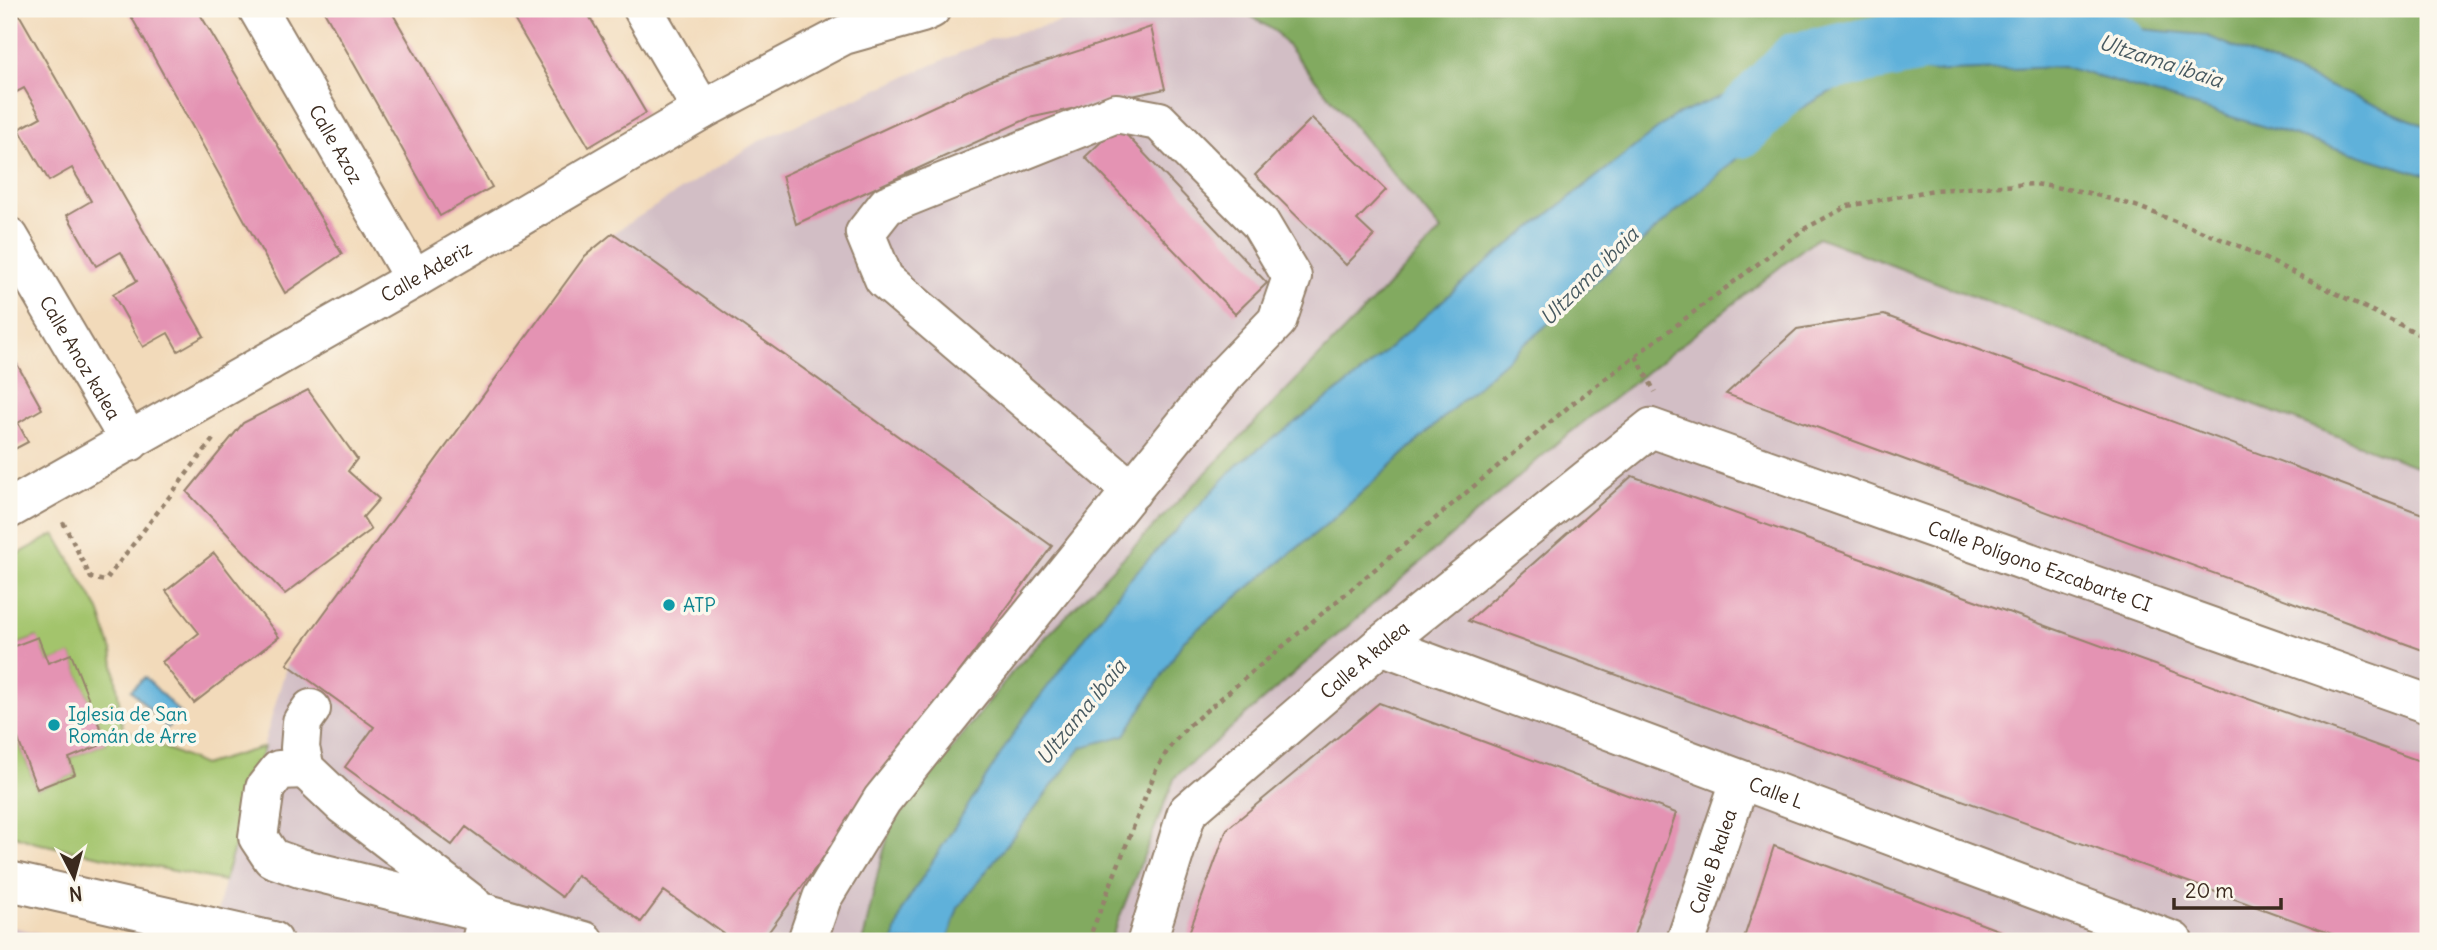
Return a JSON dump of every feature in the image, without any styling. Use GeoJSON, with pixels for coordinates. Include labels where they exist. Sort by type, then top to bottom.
{"type":"FeatureCollection","features":[{"type":"Feature","properties":{"kind":"street","name":"Calle Azoz"},"geometry":{"type":"LineString","coordinates":[[258,9],[414,279]]}},
{"type":"Feature","properties":{"kind":"street"},"geometry":{"type":"LineString","coordinates":[[643,9],[702,110]]}},
{"type":"Feature","properties":{"kind":"street"},"geometry":{"type":"LineString","coordinates":[[844,35],[873,9]]}},
{"type":"Feature","properties":{"kind":"street"},"geometry":{"type":"LineString","coordinates":[[844,35],[931,9]]}},
{"type":"Feature","properties":{"kind":"street","name":"Calle Aderiz"},"geometry":{"type":"LineString","coordinates":[[9,509],[414,279],[702,110],[844,35]]}},
{"type":"Feature","properties":{"kind":"street"},"geometry":{"type":"LineString","coordinates":[[807,941],[822,898],[881,800],[1132,491],[1224,376],[1277,321],[1293,277],[1261,223],[1159,121],[1116,113],[887,205],[865,233],[884,279],[1132,491]]}},
{"type":"Feature","properties":{"kind":"street","name":"Calle Anoz kalea"},"geometry":{"type":"LineString","coordinates":[[9,237],[130,442]]}},
{"type":"Feature","properties":{"kind":"street","name":"Calle A kalea"},"geometry":{"type":"LineString","coordinates":[[1147,941],[1187,812],[1381,645],[1651,428]]}},
{"type":"Feature","properties":{"kind":"street","name":"Calle Polígono Ezcabarte CI"},"geometry":{"type":"LineString","coordinates":[[1651,428],[2428,704]]}},
{"type":"Feature","properties":{"kind":"street","name":"Calle L"},"geometry":{"type":"LineString","coordinates":[[1381,645],[2173,941]]}},
{"type":"Feature","properties":{"kind":"street"},"geometry":{"type":"LineString","coordinates":[[311,709],[302,722],[300,748],[305,769],[484,928]]}},
{"type":"Feature","properties":{"kind":"street"},"geometry":{"type":"LineString","coordinates":[[305,769],[279,770],[265,788],[258,837],[272,859],[484,928],[584,941]]}},
{"type":"Feature","properties":{"kind":"street","name":"Calle B kalea"},"geometry":{"type":"LineString","coordinates":[[1686,941],[1740,781]]}},
{"type":"Feature","properties":{"kind":"street"},"geometry":{"type":"LineString","coordinates":[[9,881],[273,941]]}},
{"type":"Feature","properties":{"kind":"path"},"geometry":{"type":"LineString","coordinates":[[59,515],[91,578],[105,582],[220,429]]}},
{"type":"Feature","properties":{"kind":"shaded area"},"geometry":{"type":"Polygon","coordinates":[[[1113,9],[1240,9],[1276,32],[1442,231],[1014,670],[891,826],[869,941],[211,941],[224,881],[287,664],[585,256],[613,233],[757,142],[991,39],[1113,9]]]}},
{"type":"Feature","properties":{"kind":"shaded area"},"geometry":{"type":"Polygon","coordinates":[[[1818,237],[2428,471],[2428,941],[1110,941],[1175,777],[1557,443],[1818,237]]]}},
{"type":"Feature","properties":{"kind":"shaded area"},"geometry":{"type":"Polygon","coordinates":[[[9,926],[74,941],[9,941],[9,926]]]}},
{"type":"Feature","properties":{"kind":"green space"},"geometry":{"type":"Polygon","coordinates":[[[1240,9],[2428,9],[2428,471],[1818,237],[1557,443],[1175,777],[1110,941],[863,941],[891,826],[1014,670],[1441,231],[1276,32],[1240,9]]]}},
{"type":"Feature","properties":{"kind":"green space"},"geometry":{"type":"Polygon","coordinates":[[[55,534],[99,610],[112,651],[123,729],[203,765],[264,747],[224,881],[36,843],[9,834],[9,741],[17,737],[37,789],[75,774],[69,758],[106,743],[71,655],[48,663],[37,637],[9,648],[9,559],[55,534]]]}},
{"type":"Feature","properties":{"kind":"water"},"geometry":{"type":"Polygon","coordinates":[[[2032,19],[2205,35],[2428,127],[2428,176],[2065,67],[1863,74],[1783,118],[1493,372],[1333,519],[1184,640],[1125,735],[1082,747],[958,908],[947,941],[893,941],[903,908],[1023,719],[1128,581],[1238,464],[1358,376],[1477,270],[1674,116],[1799,64],[2032,19]]]}},
{"type":"Feature","properties":{"kind":"water"},"geometry":{"type":"Polygon","coordinates":[[[145,677],[181,714],[167,728],[131,690],[145,677]]]}},
{"type":"Feature","properties":{"kind":"building"},"geometry":{"type":"Polygon","coordinates":[[[9,9],[16,9],[204,336],[178,351],[168,333],[143,347],[113,294],[137,281],[121,252],[96,266],[67,215],[91,201],[72,168],[49,181],[19,129],[41,117],[24,88],[9,96],[9,9]]]}},
{"type":"Feature","properties":{"kind":"building"},"geometry":{"type":"Polygon","coordinates":[[[127,9],[197,9],[342,254],[285,293],[127,9]]]}},
{"type":"Feature","properties":{"kind":"building"},"geometry":{"type":"Polygon","coordinates":[[[323,9],[390,9],[492,187],[440,216],[323,9]]]}},
{"type":"Feature","properties":{"kind":"building"},"geometry":{"type":"Polygon","coordinates":[[[508,9],[585,9],[646,113],[589,147],[508,9]]]}},
{"type":"Feature","properties":{"kind":"building"},"geometry":{"type":"Polygon","coordinates":[[[1151,27],[1165,89],[1029,118],[796,224],[782,176],[993,79],[1151,27]]]}},
{"type":"Feature","properties":{"kind":"building"},"geometry":{"type":"Polygon","coordinates":[[[1312,118],[1386,190],[1357,220],[1374,236],[1346,265],[1255,175],[1312,118]]]}},
{"type":"Feature","properties":{"kind":"building"},"geometry":{"type":"Polygon","coordinates":[[[1118,126],[1267,283],[1235,314],[1085,157],[1118,126]]]}},
{"type":"Feature","properties":{"kind":"building","name":"ATP"},"geometry":{"type":"Polygon","coordinates":[[[613,233],[1052,546],[762,941],[734,941],[664,891],[641,922],[577,875],[562,897],[466,827],[452,845],[345,767],[374,727],[287,664],[585,256],[613,233]]]}},
{"type":"Feature","properties":{"kind":"building"},"geometry":{"type":"Polygon","coordinates":[[[1884,315],[2428,516],[2428,652],[1726,394],[1797,329],[1884,315]]]}},
{"type":"Feature","properties":{"kind":"building"},"geometry":{"type":"Polygon","coordinates":[[[13,357],[42,409],[18,423],[28,442],[9,452],[9,359],[13,357]]]}},
{"type":"Feature","properties":{"kind":"building"},"geometry":{"type":"Polygon","coordinates":[[[308,390],[357,459],[348,471],[379,499],[363,517],[371,530],[285,594],[187,492],[243,423],[308,390]]]}},
{"type":"Feature","properties":{"kind":"building"},"geometry":{"type":"Polygon","coordinates":[[[1632,476],[2428,764],[2428,941],[2351,941],[1468,621],[1632,476]]]}},
{"type":"Feature","properties":{"kind":"building"},"geometry":{"type":"Polygon","coordinates":[[[214,553],[279,637],[194,703],[162,662],[199,633],[166,591],[214,553]]]}},
{"type":"Feature","properties":{"kind":"building","name":"Iglesia de San Román de Arre"},"geometry":{"type":"Polygon","coordinates":[[[38,637],[48,663],[71,654],[106,743],[69,758],[75,774],[37,789],[17,737],[9,741],[9,648],[38,637]]]}},
{"type":"Feature","properties":{"kind":"building"},"geometry":{"type":"Polygon","coordinates":[[[1379,703],[1676,813],[1632,941],[1186,941],[1227,829],[1379,703]]]}},
{"type":"Feature","properties":{"kind":"building"},"geometry":{"type":"Polygon","coordinates":[[[1774,846],[2027,941],[1743,941],[1774,846]]]}},
{"type":"Feature","properties":{"kind":"waterway","name":"Ultzama ibaia"},"geometry":{"type":"LineString","coordinates":[[1738,126],[1799,64],[2032,19],[2115,46]]}},
{"type":"Feature","properties":{"kind":"place","name":"ATP"},"geometry":{"type":"Point","coordinates":[669,605]}},
{"type":"Feature","properties":{"kind":"place","name":"Iglesia de San Román de Arre"},"geometry":{"type":"Point","coordinates":[54,725]}}]}
